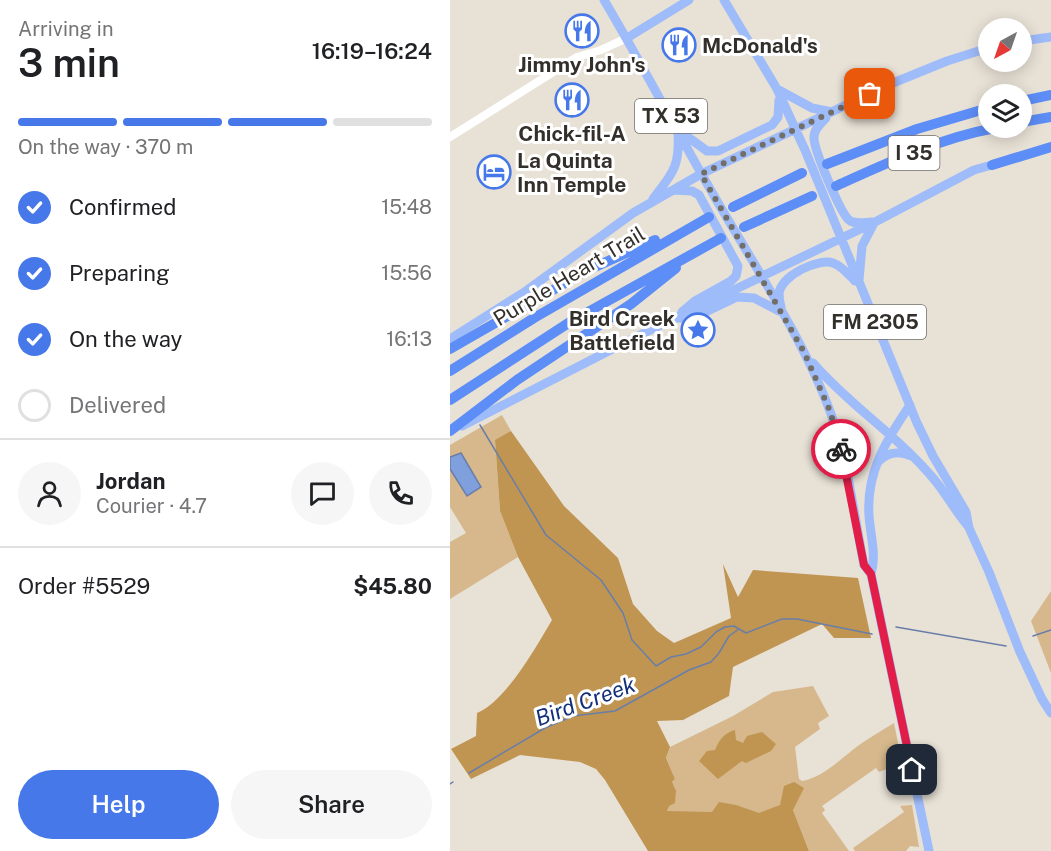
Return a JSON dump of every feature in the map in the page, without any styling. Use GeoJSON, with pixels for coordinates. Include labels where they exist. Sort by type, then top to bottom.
{"type":"FeatureCollection","features":[{"type":"Feature","properties":{"kind":"highway"},"geometry":{"type":"LineString","coordinates":[[1032,99],[1051,95]]}},
{"type":"Feature","properties":{"kind":"highway","name":"I 35"},"geometry":{"type":"LineString","coordinates":[[827,164],[917,129],[978,111]]}},
{"type":"Feature","properties":{"kind":"highway"},"geometry":{"type":"LineString","coordinates":[[1032,120],[1051,117]]}},
{"type":"Feature","properties":{"kind":"highway","name":"I 35"},"geometry":{"type":"LineString","coordinates":[[836,186],[892,161],[978,133]]}},
{"type":"Feature","properties":{"kind":"highway"},"geometry":{"type":"LineString","coordinates":[[992,165],[1051,147]]}},
{"type":"Feature","properties":{"kind":"highway"},"geometry":{"type":"LineString","coordinates":[[733,207],[802,173]]}},
{"type":"Feature","properties":{"kind":"highway"},"geometry":{"type":"LineString","coordinates":[[744,227],[812,196]]}},
{"type":"Feature","properties":{"kind":"highway","name":"Purple Heart Trail"},"geometry":{"type":"LineString","coordinates":[[450,349],[586,271],[705,218],[534,318],[450,371]]}},
{"type":"Feature","properties":{"kind":"highway","name":"Purple Heart Trail"},"geometry":{"type":"LineString","coordinates":[[450,400],[570,322],[721,238]]}},
{"type":"Feature","properties":{"kind":"highway"},"geometry":{"type":"LineString","coordinates":[[450,432],[517,380],[631,304],[700,249]]}},
{"type":"Feature","properties":{"kind":"main road","name":"TX 53"},"geometry":{"type":"LineString","coordinates":[[604,0],[804,352],[824,395],[838,437],[864,565],[871,574]]}},
{"type":"Feature","properties":{"kind":"main road"},"geometry":{"type":"LineString","coordinates":[[627,38],[689,0]]}},
{"type":"Feature","properties":{"kind":"main road"},"geometry":{"type":"LineString","coordinates":[[724,0],[777,89],[805,150],[841,239]]}},
{"type":"Feature","properties":{"kind":"main road"},"geometry":{"type":"LineString","coordinates":[[1032,40],[1051,37]]}},
{"type":"Feature","properties":{"kind":"main road"},"geometry":{"type":"LineString","coordinates":[[450,339],[526,291],[651,201],[794,129],[923,70],[978,51]]}},
{"type":"Feature","properties":{"kind":"main road"},"geometry":{"type":"LineString","coordinates":[[777,89],[812,108],[832,112]]}},
{"type":"Feature","properties":{"kind":"main road"},"geometry":{"type":"LineString","coordinates":[[677,128],[707,151],[718,151],[772,125],[778,117],[777,89]]}},
{"type":"Feature","properties":{"kind":"main road"},"geometry":{"type":"LineString","coordinates":[[832,112],[819,124],[813,135],[815,148],[845,216],[854,223],[875,222]]}},
{"type":"Feature","properties":{"kind":"main road"},"geometry":{"type":"LineString","coordinates":[[651,201],[677,164],[679,153],[677,128]]}},
{"type":"Feature","properties":{"kind":"main road"},"geometry":{"type":"LineString","coordinates":[[450,432],[676,318],[841,239],[975,170],[1051,152]]}},
{"type":"Feature","properties":{"kind":"main road"},"geometry":{"type":"LineString","coordinates":[[673,190],[692,191],[703,201],[738,266],[736,276],[731,281],[695,301],[676,318]]}},
{"type":"Feature","properties":{"kind":"main road"},"geometry":{"type":"LineString","coordinates":[[859,285],[862,246],[875,222]]}},
{"type":"Feature","properties":{"kind":"main road","name":"FM 2305"},"geometry":{"type":"LineString","coordinates":[[841,239],[910,405],[933,456],[963,506],[969,528],[1020,652],[1051,713]]}},
{"type":"Feature","properties":{"kind":"main road"},"geometry":{"type":"LineString","coordinates":[[781,312],[779,291],[794,273],[809,266],[826,262],[835,263],[859,285]]}},
{"type":"Feature","properties":{"kind":"main road"},"geometry":{"type":"LineString","coordinates":[[676,318],[693,318],[737,297],[754,298],[781,312]]}},
{"type":"Feature","properties":{"kind":"main road","name":"TX 53"},"geometry":{"type":"LineString","coordinates":[[804,352],[837,389],[889,435]]}},
{"type":"Feature","properties":{"kind":"main road","name":"TX 53"},"geometry":{"type":"LineString","coordinates":[[910,405],[889,435],[876,465],[869,505],[874,554],[871,574],[929,851]]}},
{"type":"Feature","properties":{"kind":"main road","name":"FM 2305"},"geometry":{"type":"LineString","coordinates":[[889,435],[933,478],[969,528]]}},
{"type":"Feature","properties":{"kind":"main road"},"geometry":{"type":"LineString","coordinates":[[876,465],[884,456],[892,453],[906,454],[914,458]]}},
{"type":"Feature","properties":{"kind":"street"},"geometry":{"type":"LineString","coordinates":[[450,137],[577,57],[601,50],[627,38]]}},
{"type":"Feature","properties":{"kind":"shaded area"},"geometry":{"type":"Polygon","coordinates":[[[502,415],[511,431],[495,441],[500,511],[518,557],[450,599],[450,542],[466,533],[450,507],[450,445],[502,415]]]}},
{"type":"Feature","properties":{"kind":"shaded area"},"geometry":{"type":"Polygon","coordinates":[[[511,431],[564,506],[618,558],[633,604],[657,631],[674,643],[731,618],[723,564],[738,597],[753,570],[858,578],[871,638],[834,638],[822,624],[733,667],[729,696],[683,720],[657,721],[670,747],[666,758],[675,779],[672,782],[676,791],[675,803],[669,806],[667,811],[712,812],[719,802],[759,813],[780,805],[784,786],[794,782],[804,788],[793,810],[809,851],[648,851],[605,780],[596,769],[580,762],[520,755],[471,779],[451,749],[476,736],[477,713],[488,707],[509,685],[552,620],[518,557],[500,511],[495,440],[511,431]]]}},
{"type":"Feature","properties":{"kind":"shaded area"},"geometry":{"type":"Polygon","coordinates":[[[1051,591],[1051,673],[1031,621],[1051,591]]]}},
{"type":"Feature","properties":{"kind":"shaded area"},"geometry":{"type":"Polygon","coordinates":[[[813,686],[829,716],[818,723],[820,729],[795,747],[799,779],[802,781],[826,771],[862,743],[894,723],[902,763],[879,772],[876,768],[822,806],[825,810],[822,813],[849,851],[809,851],[793,810],[794,782],[791,834],[667,812],[672,782],[675,779],[666,758],[670,747],[733,716],[773,692],[813,686]]]}},
{"type":"Feature","properties":{"kind":"shaded area"},"geometry":{"type":"Polygon","coordinates":[[[735,730],[736,740],[743,743],[747,736],[762,732],[776,744],[771,751],[746,763],[742,761],[718,779],[699,761],[707,751],[715,750],[725,735],[735,730]]]}},
{"type":"Feature","properties":{"kind":"shaded area"},"geometry":{"type":"Polygon","coordinates":[[[912,805],[919,847],[910,846],[906,851],[855,851],[853,848],[904,812],[900,806],[912,805]]]}},
{"type":"Feature","properties":{"kind":"water"},"geometry":{"type":"Polygon","coordinates":[[[461,453],[481,487],[467,496],[450,469],[450,457],[461,453]]]}},
{"type":"Feature","properties":{"kind":"waterway"},"geometry":{"type":"LineString","coordinates":[[480,425],[546,535],[601,580],[623,613],[632,640],[656,666],[671,657],[686,654],[701,647],[716,632],[725,627],[734,626],[739,629]]}},
{"type":"Feature","properties":{"kind":"waterway","name":"Bird Creek"},"geometry":{"type":"LineString","coordinates":[[469,773],[545,728],[573,716],[615,711],[689,670],[711,662],[729,636],[739,629],[746,633],[782,619],[797,619],[872,634]]}},
{"type":"Feature","properties":{"kind":"waterway","name":"Bird Creek"},"geometry":{"type":"LineString","coordinates":[[896,627],[1006,646]]}},
{"type":"Feature","properties":{"kind":"waterway","name":"Bird Creek"},"geometry":{"type":"LineString","coordinates":[[1033,636],[1051,630]]}},
{"type":"Feature","properties":{"kind":"way so far"},"geometry":{"type":"LineString","coordinates":[[841,449],[830,411],[804,352],[701,174],[870,94]]}},
{"type":"Feature","properties":{"kind":"place","name":"Jimmy John's"},"geometry":{"type":"Point","coordinates":[582,31]}},
{"type":"Feature","properties":{"kind":"place","name":"McDonald's"},"geometry":{"type":"Point","coordinates":[679,45]}},
{"type":"Feature","properties":{"kind":"place","name":"Chick-fil-A"},"geometry":{"type":"Point","coordinates":[572,100]}},
{"type":"Feature","properties":{"kind":"place","name":"La Quinta Inn Temple"},"geometry":{"type":"Point","coordinates":[494,172]}},
{"type":"Feature","properties":{"kind":"place","name":"Bird Creek Battlefield"},"geometry":{"type":"Point","coordinates":[698,330]}},
{"type":"Feature","properties":{"kind":"route"},"geometry":{"type":"LineString","coordinates":[[841,449],[864,565],[871,574],[912,770]]}}]}
